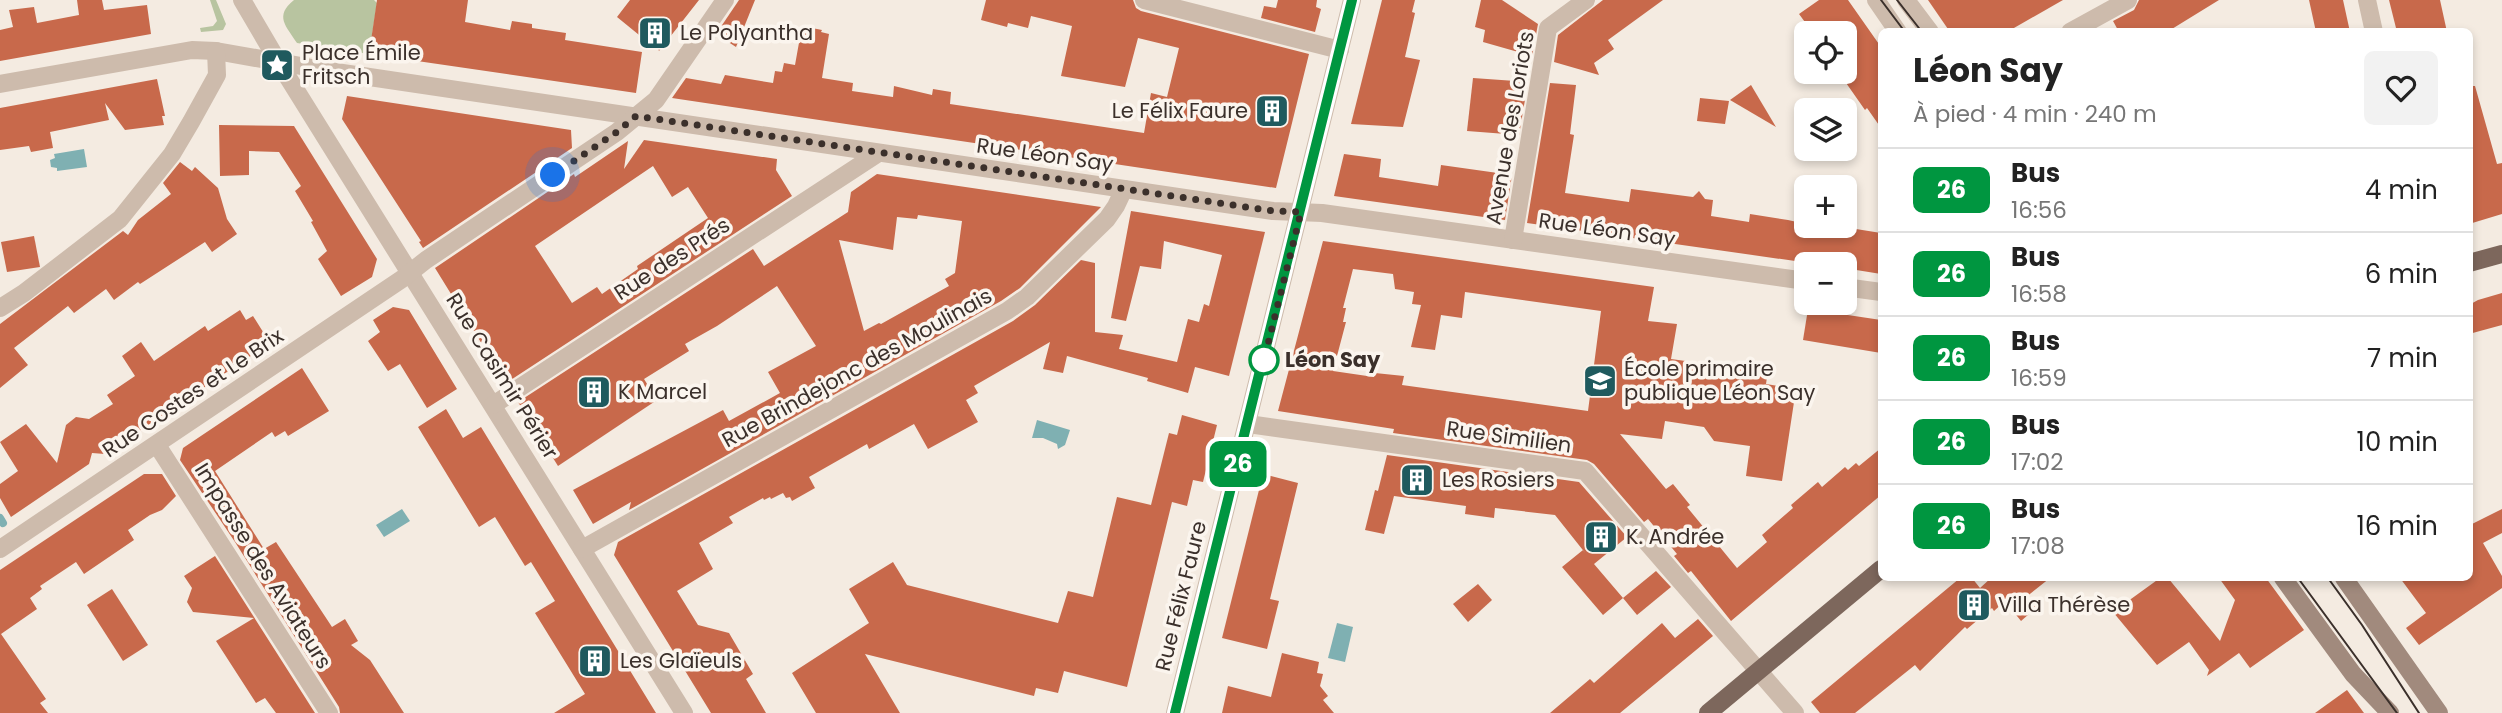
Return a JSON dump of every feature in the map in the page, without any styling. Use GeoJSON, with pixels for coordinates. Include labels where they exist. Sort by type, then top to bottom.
{"type":"FeatureCollection","features":[{"type":"Feature","properties":{"kind":"main road"},"geometry":{"type":"LineString","coordinates":[[2473,262],[2502,254]]}},
{"type":"Feature","properties":{"kind":"main road"},"geometry":{"type":"LineString","coordinates":[[1708,713],[1878,571]]}},
{"type":"Feature","properties":{"kind":"main road"},"geometry":{"type":"LineString","coordinates":[[2285,581],[2353,674],[2390,713]]}},
{"type":"Feature","properties":{"kind":"main road"},"geometry":{"type":"LineString","coordinates":[[2346,581],[2439,713]]}},
{"type":"Feature","properties":{"kind":"street","name":"Rue Costes et Le Brix"},"geometry":{"type":"LineString","coordinates":[[0,549],[158,445],[617,132],[656,100],[725,0]]}},
{"type":"Feature","properties":{"kind":"street"},"geometry":{"type":"LineString","coordinates":[[1144,0],[1340,50]]}},
{"type":"Feature","properties":{"kind":"street","name":"Rue Félix Faure"},"geometry":{"type":"LineString","coordinates":[[1175,713],[1352,0]]}},
{"type":"Feature","properties":{"kind":"street","name":"Avenue des Loriots"},"geometry":{"type":"LineString","coordinates":[[1513,240],[1548,28],[1586,0]]}},
{"type":"Feature","properties":{"kind":"street"},"geometry":{"type":"LineString","coordinates":[[1876,0],[1895,28]]}},
{"type":"Feature","properties":{"kind":"street"},"geometry":{"type":"LineString","coordinates":[[1906,0],[1927,28]]}},
{"type":"Feature","properties":{"kind":"street"},"geometry":{"type":"LineString","coordinates":[[2077,28],[2128,0]]}},
{"type":"Feature","properties":{"kind":"street"},"geometry":{"type":"LineString","coordinates":[[2367,0],[2373,28]]}},
{"type":"Feature","properties":{"kind":"street","name":"Rue Casimir Périer"},"geometry":{"type":"LineString","coordinates":[[251,4],[279,63],[684,713]]}},
{"type":"Feature","properties":{"kind":"street","name":"Rue Léon Say"},"geometry":{"type":"LineString","coordinates":[[0,84],[192,50],[216,51],[279,63],[1124,190],[1273,211],[1328,214],[1794,279]]}},
{"type":"Feature","properties":{"kind":"street"},"geometry":{"type":"LineString","coordinates":[[0,308],[24,293],[120,219],[172,154],[191,121],[217,75],[216,51]]}},
{"type":"Feature","properties":{"kind":"street","name":"Rue des Prés"},"geometry":{"type":"LineString","coordinates":[[493,405],[877,154]]}},
{"type":"Feature","properties":{"kind":"street","name":"Rue Brindejonc des Moulinais"},"geometry":{"type":"LineString","coordinates":[[582,549],[1027,298],[1107,219],[1124,190]]}},
{"type":"Feature","properties":{"kind":"street"},"geometry":{"type":"LineString","coordinates":[[1857,289],[1878,292]]}},
{"type":"Feature","properties":{"kind":"street","name":"Rue Similien"},"geometry":{"type":"LineString","coordinates":[[1248,424],[1586,471],[1795,713]]}},
{"type":"Feature","properties":{"kind":"street","name":"Impasse des Aviateurs"},"geometry":{"type":"LineString","coordinates":[[158,445],[329,713]]}},
{"type":"Feature","properties":{"kind":"green space"},"geometry":{"type":"Polygon","coordinates":[[[210,0],[216,0],[226,24],[223,30],[201,32],[200,28],[213,26],[217,21],[210,0]]]}},
{"type":"Feature","properties":{"kind":"green space"},"geometry":{"type":"Polygon","coordinates":[[[294,0],[374,0],[377,3],[369,54],[297,43],[283,16],[294,0]]]}},
{"type":"Feature","properties":{"kind":"water"},"geometry":{"type":"Polygon","coordinates":[[[84,149],[87,167],[57,171],[57,168],[51,167],[50,160],[55,158],[54,154],[84,149]]]}},
{"type":"Feature","properties":{"kind":"water"},"geometry":{"type":"Polygon","coordinates":[[[1037,420],[1070,430],[1065,445],[1058,449],[1057,444],[1043,438],[1032,438],[1037,420]]]}},
{"type":"Feature","properties":{"kind":"water"},"geometry":{"type":"Polygon","coordinates":[[[402,509],[410,521],[384,537],[376,525],[402,509]]]}},
{"type":"Feature","properties":{"kind":"water"},"geometry":{"type":"Polygon","coordinates":[[[1337,623],[1353,627],[1345,662],[1328,658],[1337,623]]]}},
{"type":"Feature","properties":{"kind":"building"},"geometry":{"type":"Polygon","coordinates":[[[77,0],[102,0],[104,10],[147,5],[151,34],[0,61],[0,30],[13,27],[9,10],[34,7],[37,23],[79,15],[77,0]]]}},
{"type":"Feature","properties":{"kind":"building"},"geometry":{"type":"Polygon","coordinates":[[[377,0],[468,0],[465,22],[510,30],[512,21],[532,24],[532,28],[566,33],[565,40],[642,52],[636,93],[369,54],[377,0]]]}},
{"type":"Feature","properties":{"kind":"building","name":"Le Polyantha"},"geometry":{"type":"Polygon","coordinates":[[[630,0],[699,0],[659,51],[647,24],[644,39],[617,17],[630,0]]]}},
{"type":"Feature","properties":{"kind":"building"},"geometry":{"type":"Polygon","coordinates":[[[739,0],[755,0],[736,47],[716,34],[739,0]]]}},
{"type":"Feature","properties":{"kind":"building"},"geometry":{"type":"Polygon","coordinates":[[[986,0],[1133,0],[1136,8],[1141,11],[1309,54],[1276,188],[672,98],[686,78],[721,84],[725,75],[773,83],[775,71],[782,72],[784,63],[795,65],[802,26],[829,34],[822,78],[853,83],[852,91],[893,97],[894,86],[932,95],[933,89],[951,92],[950,104],[1144,133],[1151,93],[1167,97],[1179,48],[1138,38],[1125,87],[1061,76],[1072,26],[1031,16],[1028,28],[1008,23],[1007,27],[981,20],[986,0]]]}},
{"type":"Feature","properties":{"kind":"building"},"geometry":{"type":"Polygon","coordinates":[[[1278,0],[1317,0],[1316,7],[1321,9],[1315,32],[1261,18],[1264,6],[1276,8],[1278,0]]]}},
{"type":"Feature","properties":{"kind":"building"},"geometry":{"type":"Polygon","coordinates":[[[1382,0],[1415,0],[1412,12],[1415,13],[1405,57],[1420,60],[1403,127],[1351,124],[1382,0]]]}},
{"type":"Feature","properties":{"kind":"building"},"geometry":{"type":"Polygon","coordinates":[[[1481,0],[1502,0],[1538,24],[1532,56],[1483,42],[1485,30],[1475,27],[1481,0]]]}},
{"type":"Feature","properties":{"kind":"building"},"geometry":{"type":"Polygon","coordinates":[[[1603,0],[1663,0],[1608,40],[1614,49],[1594,63],[1599,75],[1554,62],[1558,35],[1603,0]]]}},
{"type":"Feature","properties":{"kind":"building"},"geometry":{"type":"Polygon","coordinates":[[[1819,0],[1848,0],[1878,43],[1878,124],[1847,84],[1857,84],[1857,21],[1804,21],[1799,14],[1819,0]]]}},
{"type":"Feature","properties":{"kind":"building"},"geometry":{"type":"Polygon","coordinates":[[[1928,0],[2063,0],[2014,28],[1947,28],[1928,0]]]}},
{"type":"Feature","properties":{"kind":"building"},"geometry":{"type":"Polygon","coordinates":[[[2139,0],[2219,0],[2174,28],[2117,28],[2113,21],[2134,10],[2139,0]]]}},
{"type":"Feature","properties":{"kind":"building"},"geometry":{"type":"Polygon","coordinates":[[[2309,0],[2343,0],[2349,28],[2315,28],[2309,0]]]}},
{"type":"Feature","properties":{"kind":"building"},"geometry":{"type":"Polygon","coordinates":[[[2389,0],[2440,0],[2446,28],[2396,28],[2389,0]]]}},
{"type":"Feature","properties":{"kind":"building"},"geometry":{"type":"Polygon","coordinates":[[[1473,78],[1528,82],[1519,135],[1467,131],[1473,78]]]}},
{"type":"Feature","properties":{"kind":"building"},"geometry":{"type":"Polygon","coordinates":[[[157,79],[165,116],[162,116],[164,125],[125,130],[105,103],[109,120],[50,132],[53,148],[31,152],[29,146],[0,150],[0,108],[157,79]]]}},
{"type":"Feature","properties":{"kind":"building"},"geometry":{"type":"Polygon","coordinates":[[[1550,83],[1576,85],[1570,134],[1574,135],[1565,193],[1629,202],[1631,189],[1693,197],[1699,191],[1705,199],[1713,200],[1711,216],[1749,222],[1750,214],[1794,221],[1794,238],[1857,238],[1857,229],[1878,233],[1878,274],[1857,270],[1857,252],[1794,252],[1794,261],[1527,223],[1550,83]]]}},
{"type":"Feature","properties":{"kind":"building"},"geometry":{"type":"Polygon","coordinates":[[[1751,85],[1776,127],[1730,100],[1751,85]]]}},
{"type":"Feature","properties":{"kind":"building"},"geometry":{"type":"Polygon","coordinates":[[[2473,86],[2497,164],[2502,163],[2502,214],[2473,223],[2473,86]]]}},
{"type":"Feature","properties":{"kind":"building"},"geometry":{"type":"Polygon","coordinates":[[[347,96],[571,130],[572,148],[423,248],[342,119],[347,96]]]}},
{"type":"Feature","properties":{"kind":"building"},"geometry":{"type":"Polygon","coordinates":[[[1700,98],[1729,101],[1725,124],[1697,121],[1700,98]]]}},
{"type":"Feature","properties":{"kind":"building"},"geometry":{"type":"Polygon","coordinates":[[[219,125],[294,126],[377,259],[372,277],[341,296],[318,259],[327,251],[295,191],[301,186],[279,152],[249,151],[249,175],[220,176],[219,125]]]}},
{"type":"Feature","properties":{"kind":"building"},"geometry":{"type":"Polygon","coordinates":[[[644,140],[777,159],[776,170],[792,196],[506,383],[435,268],[574,174],[575,177],[628,141],[624,169],[644,140]],[[653,166],[535,246],[572,303],[597,287],[602,294],[638,269],[637,266],[708,218],[688,187],[672,197],[653,166]]]}},
{"type":"Feature","properties":{"kind":"building"},"geometry":{"type":"Polygon","coordinates":[[[1344,154],[1381,159],[1379,177],[1438,186],[1441,165],[1512,175],[1505,220],[1334,196],[1344,154]]]}},
{"type":"Feature","properties":{"kind":"building"},"geometry":{"type":"Polygon","coordinates":[[[180,162],[192,171],[195,167],[218,188],[227,219],[237,234],[212,252],[205,242],[140,284],[138,282],[114,300],[106,289],[74,313],[68,306],[14,348],[28,365],[0,388],[0,324],[123,231],[128,235],[138,220],[171,194],[163,183],[180,162]]]}},
{"type":"Feature","properties":{"kind":"building"},"geometry":{"type":"Polygon","coordinates":[[[877,174],[1101,207],[1020,288],[1001,301],[629,510],[631,502],[593,524],[573,490],[723,410],[729,421],[780,393],[768,372],[816,346],[777,286],[685,344],[689,351],[644,379],[657,400],[558,466],[518,402],[753,249],[764,266],[848,212],[851,192],[877,174]],[[918,215],[917,219],[897,217],[893,250],[839,240],[864,331],[949,286],[945,279],[955,273],[962,221],[918,215]]]}},
{"type":"Feature","properties":{"kind":"building"},"geometry":{"type":"Polygon","coordinates":[[[1131,211],[1265,232],[1229,376],[1195,367],[1188,393],[1147,381],[1148,378],[1067,356],[1063,373],[1043,369],[1050,342],[974,386],[978,393],[966,400],[978,422],[928,449],[914,424],[869,449],[867,444],[809,477],[815,488],[792,501],[783,493],[771,499],[763,498],[729,517],[733,523],[699,543],[713,569],[677,591],[698,625],[729,633],[753,674],[746,679],[766,713],[711,713],[614,555],[618,542],[1013,321],[1035,305],[1081,260],[1095,263],[1095,332],[1123,335],[1119,349],[1177,362],[1188,319],[1199,322],[1204,304],[1209,306],[1222,255],[1164,241],[1161,269],[1140,266],[1126,321],[1111,318],[1131,211]]]}},
{"type":"Feature","properties":{"kind":"building"},"geometry":{"type":"Polygon","coordinates":[[[34,236],[40,267],[7,272],[1,242],[34,236]]]}},
{"type":"Feature","properties":{"kind":"building"},"geometry":{"type":"Polygon","coordinates":[[[1323,241],[1654,287],[1648,321],[1677,324],[1671,359],[1751,370],[1751,375],[1767,377],[1766,384],[1796,389],[1782,481],[1746,476],[1750,446],[1714,441],[1704,427],[1665,421],[1662,439],[1620,434],[1666,489],[1673,484],[1690,505],[1687,507],[1737,568],[1767,542],[1762,535],[1818,482],[1822,487],[1845,467],[1848,470],[1856,463],[1859,466],[1878,450],[1878,498],[1731,621],[1691,571],[1688,573],[1674,556],[1677,554],[1648,519],[1644,522],[1594,464],[1587,460],[1393,433],[1394,429],[1278,411],[1323,241]],[[1353,269],[1343,308],[1346,308],[1343,322],[1346,322],[1333,371],[1374,377],[1375,373],[1404,376],[1402,385],[1588,411],[1601,311],[1465,292],[1462,318],[1441,315],[1435,350],[1411,347],[1421,305],[1412,304],[1414,292],[1395,289],[1393,274],[1353,269]]]}},
{"type":"Feature","properties":{"kind":"building"},"geometry":{"type":"Polygon","coordinates":[[[2502,293],[2502,325],[2473,333],[2473,303],[2502,293]]]}},
{"type":"Feature","properties":{"kind":"building"},"geometry":{"type":"Polygon","coordinates":[[[393,307],[409,310],[457,389],[427,408],[400,364],[388,371],[368,341],[380,332],[373,320],[393,307]]]}},
{"type":"Feature","properties":{"kind":"building"},"geometry":{"type":"Polygon","coordinates":[[[240,310],[246,320],[253,316],[270,343],[105,454],[92,453],[89,464],[11,517],[0,498],[0,484],[18,471],[0,442],[26,424],[57,463],[66,425],[76,417],[89,419],[113,404],[107,395],[135,376],[122,356],[141,342],[154,361],[205,326],[208,331],[240,310]]]}},
{"type":"Feature","properties":{"kind":"building"},"geometry":{"type":"Polygon","coordinates":[[[1807,315],[1848,315],[1878,320],[1878,352],[1803,340],[1807,315]]]}},
{"type":"Feature","properties":{"kind":"building"},"geometry":{"type":"Polygon","coordinates":[[[302,368],[329,411],[288,436],[285,431],[275,437],[272,432],[215,471],[264,549],[276,542],[332,627],[345,619],[358,641],[351,645],[370,660],[404,713],[340,713],[339,707],[235,542],[180,460],[183,448],[302,368]]]}},
{"type":"Feature","properties":{"kind":"building"},"geometry":{"type":"Polygon","coordinates":[[[446,409],[463,438],[481,427],[656,713],[554,713],[585,694],[535,613],[555,601],[531,562],[525,566],[495,517],[479,527],[418,427],[446,409]]]}},
{"type":"Feature","properties":{"kind":"building"},"geometry":{"type":"Polygon","coordinates":[[[1182,415],[1217,425],[1203,482],[1193,480],[1187,506],[1172,502],[1127,687],[1064,671],[1058,693],[1036,688],[1034,696],[865,654],[900,713],[816,713],[792,673],[869,623],[849,589],[893,562],[907,585],[1058,623],[1068,591],[1093,597],[1117,497],[1151,505],[1169,433],[1177,435],[1182,415]]]}},
{"type":"Feature","properties":{"kind":"building"},"geometry":{"type":"Polygon","coordinates":[[[1387,455],[1579,482],[1627,537],[1594,564],[1623,598],[1603,615],[1562,567],[1583,550],[1555,515],[1495,508],[1494,518],[1465,514],[1466,506],[1394,496],[1384,534],[1365,530],[1387,455]]]}},
{"type":"Feature","properties":{"kind":"building"},"geometry":{"type":"Polygon","coordinates":[[[144,474],[162,474],[176,496],[162,510],[128,530],[134,540],[84,574],[76,562],[40,586],[42,589],[30,598],[37,609],[1,634],[46,699],[40,703],[48,713],[0,713],[0,570],[144,474]]]}},
{"type":"Feature","properties":{"kind":"building"},"geometry":{"type":"Polygon","coordinates":[[[1263,474],[1298,483],[1270,599],[1279,601],[1267,649],[1222,638],[1263,474]]]}},
{"type":"Feature","properties":{"kind":"building"},"geometry":{"type":"Polygon","coordinates":[[[2502,509],[2502,533],[2483,543],[2502,576],[2502,588],[2419,645],[2406,628],[2426,613],[2402,581],[2473,581],[2473,524],[2502,509]]]}},
{"type":"Feature","properties":{"kind":"building"},"geometry":{"type":"Polygon","coordinates":[[[215,556],[315,713],[276,713],[265,698],[256,703],[216,641],[254,618],[193,612],[187,602],[192,588],[184,576],[215,556]]]}},
{"type":"Feature","properties":{"kind":"building"},"geometry":{"type":"Polygon","coordinates":[[[1656,571],[1671,587],[1637,615],[1623,598],[1656,571]]]}},
{"type":"Feature","properties":{"kind":"building"},"geometry":{"type":"Polygon","coordinates":[[[1956,581],[1974,581],[1980,588],[1988,581],[2046,581],[2026,597],[2036,608],[2021,621],[2005,601],[1994,611],[1992,608],[1967,629],[1965,627],[1920,671],[1915,665],[1855,713],[1820,713],[1811,702],[1956,581]]]}},
{"type":"Feature","properties":{"kind":"building"},"geometry":{"type":"Polygon","coordinates":[[[2156,581],[2170,581],[2220,641],[2235,600],[2221,581],[2268,581],[2304,630],[2250,668],[2239,653],[2207,676],[2209,670],[2189,642],[2157,665],[2113,612],[2156,581]]]}},
{"type":"Feature","properties":{"kind":"building"},"geometry":{"type":"Polygon","coordinates":[[[1478,584],[1492,600],[1468,622],[1453,604],[1478,584]]]}},
{"type":"Feature","properties":{"kind":"building"},"geometry":{"type":"Polygon","coordinates":[[[112,589],[148,645],[123,661],[87,605],[112,589]]]}},
{"type":"Feature","properties":{"kind":"building"},"geometry":{"type":"Polygon","coordinates":[[[1698,619],[1713,636],[1620,713],[1550,713],[1590,679],[1594,683],[1662,623],[1675,638],[1698,619]]]}},
{"type":"Feature","properties":{"kind":"building"},"geometry":{"type":"Polygon","coordinates":[[[1282,653],[1319,662],[1317,673],[1323,674],[1320,686],[1328,696],[1323,700],[1334,713],[1222,713],[1228,686],[1271,697],[1282,653]]]}},
{"type":"Feature","properties":{"kind":"building"},"geometry":{"type":"Polygon","coordinates":[[[2347,690],[2364,713],[2315,713],[2347,690]]]}},
{"type":"Feature","properties":{"kind":"waterway"},"geometry":{"type":"LineString","coordinates":[[0,518],[3,523]]}},
{"type":"Feature","properties":{"kind":"tram line"},"geometry":{"type":"LineString","coordinates":[[1881,0],[1902,28]]}},
{"type":"Feature","properties":{"kind":"tram line"},"geometry":{"type":"LineString","coordinates":[[1897,0],[1919,28]]}},
{"type":"Feature","properties":{"kind":"tram line"},"geometry":{"type":"LineString","coordinates":[[2300,581],[2397,713]]}},
{"type":"Feature","properties":{"kind":"tram line"},"geometry":{"type":"LineString","coordinates":[[2330,581],[2419,713]]}},
{"type":"Feature","properties":{"kind":"bus line","name":"26"},"geometry":{"type":"LineString","coordinates":[[1175,713],[1352,0]]}},
{"type":"Feature","properties":{"kind":"place","name":"Le Polyantha"},"geometry":{"type":"Point","coordinates":[655,33]}},
{"type":"Feature","properties":{"kind":"place","name":"Place Émile Fritsch"},"geometry":{"type":"Point","coordinates":[277,65]}},
{"type":"Feature","properties":{"kind":"place","name":"Le Félix Faure"},"geometry":{"type":"Point","coordinates":[1272,111]}},
{"type":"Feature","properties":{"kind":"place","name":"Léon Say"},"geometry":{"type":"Point","coordinates":[1264,360]}},
{"type":"Feature","properties":{"kind":"place","name":"École primaire publique Léon Say"},"geometry":{"type":"Point","coordinates":[1600,381]}},
{"type":"Feature","properties":{"kind":"place","name":"K Marcel"},"geometry":{"type":"Point","coordinates":[594,392]}},
{"type":"Feature","properties":{"kind":"place","name":"Les Rosiers"},"geometry":{"type":"Point","coordinates":[1417,480]}},
{"type":"Feature","properties":{"kind":"place","name":"K. Andrée"},"geometry":{"type":"Point","coordinates":[1601,537]}},
{"type":"Feature","properties":{"kind":"place","name":"Villa Thérèse"},"geometry":{"type":"Point","coordinates":[1974,605]}},
{"type":"Feature","properties":{"kind":"place","name":"Les Glaïeuls"},"geometry":{"type":"Point","coordinates":[595,661]}},
{"type":"Feature","properties":{"kind":"route"},"geometry":{"type":"LineString","coordinates":[[553,175],[636,116],[877,154],[1273,211],[1301,212],[1264,360]]}}]}
